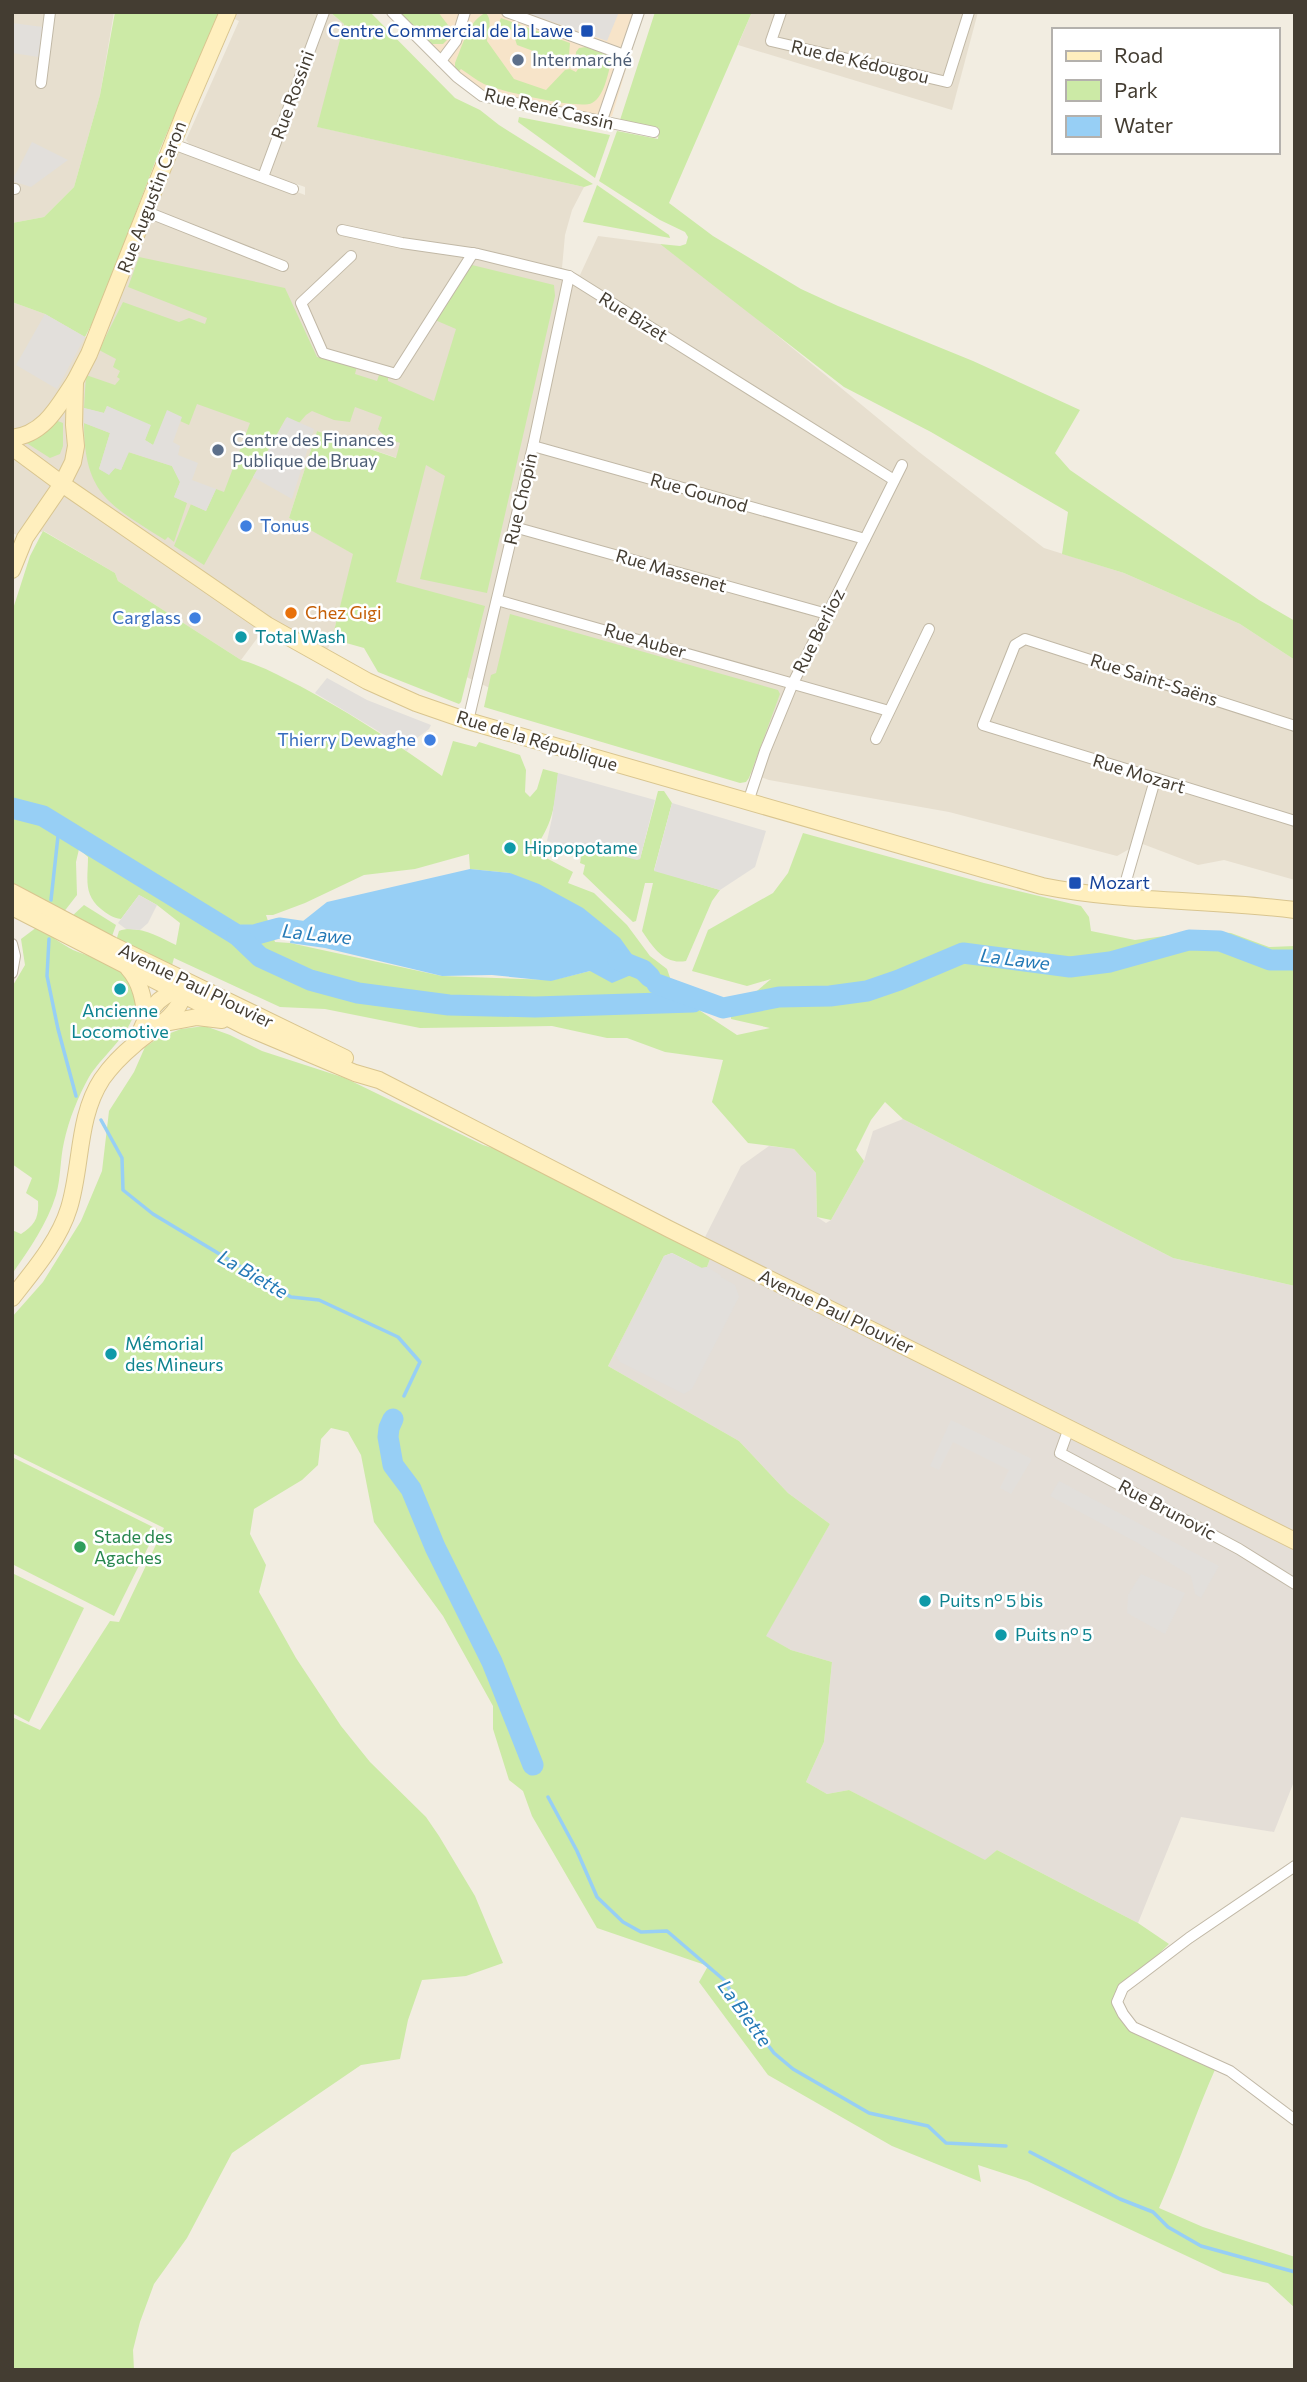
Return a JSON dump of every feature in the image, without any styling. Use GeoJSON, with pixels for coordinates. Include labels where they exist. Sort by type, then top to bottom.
{"type":"FeatureCollection","features":[{"type":"Feature","properties":{"kind":"main road","name":"Rue Augustin Caron"},"geometry":{"type":"LineString","coordinates":[[45,424],[75,381],[89,354],[228,12]]}},
{"type":"Feature","properties":{"kind":"main road","name":"Rue Augustin Caron"},"geometry":{"type":"LineString","coordinates":[[12,570],[18,536],[62,484],[75,454],[75,381]]}},
{"type":"Feature","properties":{"kind":"main road"},"geometry":{"type":"LineString","coordinates":[[12,438],[32,432],[61,415],[74,425]]}},
{"type":"Feature","properties":{"kind":"main road","name":"Rue de la République"},"geometry":{"type":"LineString","coordinates":[[12,447],[276,631],[367,681],[416,703],[468,721],[1042,886],[1121,898],[1295,910]]}},
{"type":"Feature","properties":{"kind":"main road","name":"Avenue Paul Plouvier"},"geometry":{"type":"LineString","coordinates":[[12,892],[18,902],[126,966],[246,1027],[355,1073],[379,1080],[669,1229],[1295,1541]]}},
{"type":"Feature","properties":{"kind":"main road","name":"Avenue Paul Plouvier"},"geometry":{"type":"LineString","coordinates":[[18,902],[366,1068],[379,1080]]}},
{"type":"Feature","properties":{"kind":"main road"},"geometry":{"type":"LineString","coordinates":[[126,966],[140,988],[153,1023]]}},
{"type":"Feature","properties":{"kind":"main road"},"geometry":{"type":"LineString","coordinates":[[12,1298],[53,1242],[67,1214],[86,1122],[97,1088],[110,1068],[153,1023],[176,1011],[180,992],[169,973]]}},
{"type":"Feature","properties":{"kind":"main road"},"geometry":{"type":"LineString","coordinates":[[180,992],[199,995],[244,1015],[271,1022]]}},
{"type":"Feature","properties":{"kind":"main road"},"geometry":{"type":"LineString","coordinates":[[153,1023],[208,1017],[246,1027]]}},
{"type":"Feature","properties":{"kind":"street"},"geometry":{"type":"LineString","coordinates":[[41,83],[50,12]]}},
{"type":"Feature","properties":{"kind":"street","name":"Rue Rossini"},"geometry":{"type":"LineString","coordinates":[[263,177],[324,12]]}},
{"type":"Feature","properties":{"kind":"street","name":"Rue René Cassin"},"geometry":{"type":"LineString","coordinates":[[391,12],[441,61],[476,92],[489,99],[654,132]]}},
{"type":"Feature","properties":{"kind":"street"},"geometry":{"type":"LineString","coordinates":[[441,61],[456,41],[465,12]]}},
{"type":"Feature","properties":{"kind":"street"},"geometry":{"type":"LineString","coordinates":[[507,12],[624,55]]}},
{"type":"Feature","properties":{"kind":"street"},"geometry":{"type":"LineString","coordinates":[[601,120],[639,12]]}},
{"type":"Feature","properties":{"kind":"street","name":"Rue de Kédougou"},"geometry":{"type":"LineString","coordinates":[[781,12],[771,41],[947,82],[969,12]]}},
{"type":"Feature","properties":{"kind":"street"},"geometry":{"type":"LineString","coordinates":[[173,145],[293,190]]}},
{"type":"Feature","properties":{"kind":"street"},"geometry":{"type":"LineString","coordinates":[[147,212],[284,266]]}},
{"type":"Feature","properties":{"kind":"street","name":"Rue Bizet"},"geometry":{"type":"LineString","coordinates":[[342,230],[402,243],[473,253],[569,276],[894,480]]}},
{"type":"Feature","properties":{"kind":"street"},"geometry":{"type":"LineString","coordinates":[[351,256],[301,303],[323,353],[396,374],[473,253]]}},
{"type":"Feature","properties":{"kind":"street","name":"Rue Chopin"},"geometry":{"type":"LineString","coordinates":[[468,721],[533,446],[569,276]]}},
{"type":"Feature","properties":{"kind":"street","name":"Rue Gounod"},"geometry":{"type":"LineString","coordinates":[[533,446],[865,539]]}},
{"type":"Feature","properties":{"kind":"street","name":"Rue Berlioz"},"geometry":{"type":"LineString","coordinates":[[748,802],[765,751],[793,683],[902,465]]}},
{"type":"Feature","properties":{"kind":"street","name":"Rue Massenet"},"geometry":{"type":"LineString","coordinates":[[514,527],[827,614]]}},
{"type":"Feature","properties":{"kind":"street","name":"Rue Auber"},"geometry":{"type":"LineString","coordinates":[[497,600],[889,711]]}},
{"type":"Feature","properties":{"kind":"street"},"geometry":{"type":"LineString","coordinates":[[876,740],[929,629]]}},
{"type":"Feature","properties":{"kind":"street","name":"Rue Saint-Saëns"},"geometry":{"type":"LineString","coordinates":[[983,725],[1015,645],[1022,639],[1030,639],[1295,726]]}},
{"type":"Feature","properties":{"kind":"street","name":"Rue Mozart"},"geometry":{"type":"LineString","coordinates":[[983,725],[1295,821]]}},
{"type":"Feature","properties":{"kind":"street"},"geometry":{"type":"LineString","coordinates":[[1121,898],[1155,780]]}},
{"type":"Feature","properties":{"kind":"street"},"geometry":{"type":"LineString","coordinates":[[12,944],[15,956],[12,973]]}},
{"type":"Feature","properties":{"kind":"street","name":"Rue Brunovic"},"geometry":{"type":"LineString","coordinates":[[1069,1428],[1060,1453],[1239,1549],[1295,1584]]}},
{"type":"Feature","properties":{"kind":"street"},"geometry":{"type":"LineString","coordinates":[[1295,1866],[1189,1938],[1123,1988],[1117,2002],[1133,2027],[1230,2071],[1295,2120]]}},
{"type":"Feature","properties":{"kind":"shaded area"},"geometry":{"type":"Polygon","coordinates":[[[12,12],[114,12],[100,95],[74,187],[44,217],[12,223],[12,12]]]}},
{"type":"Feature","properties":{"kind":"shaded area"},"geometry":{"type":"Polygon","coordinates":[[[220,12],[330,12],[344,24],[318,127],[584,187],[572,210],[565,235],[562,268],[580,275],[598,236],[660,244],[734,300],[919,452],[1044,548],[1124,573],[1240,624],[1295,660],[1295,880],[1224,860],[1198,865],[1140,843],[1117,856],[949,812],[769,780],[511,698],[409,650],[379,643],[397,458],[317,431],[289,518],[354,554],[332,639],[324,658],[267,625],[241,660],[118,581],[115,573],[44,531],[25,538],[12,533],[12,302],[45,314],[94,342],[173,144],[305,195],[305,187],[192,147],[186,140],[239,21],[220,12]]]}},
{"type":"Feature","properties":{"kind":"shaded area","name":"Centre Commercial de la Lawe"},"geometry":{"type":"Polygon","coordinates":[[[392,12],[643,12],[612,116],[602,120],[489,99],[392,12]]]}},
{"type":"Feature","properties":{"kind":"shaded area"},"geometry":{"type":"Polygon","coordinates":[[[524,12],[619,12],[607,41],[524,12]]]}},
{"type":"Feature","properties":{"kind":"shaded area"},"geometry":{"type":"Polygon","coordinates":[[[752,12],[978,12],[952,110],[738,45],[752,12]]]}},
{"type":"Feature","properties":{"kind":"shaded area"},"geometry":{"type":"Polygon","coordinates":[[[12,23],[43,27],[39,57],[12,53],[12,23]]]}},
{"type":"Feature","properties":{"kind":"shaded area"},"geometry":{"type":"Polygon","coordinates":[[[32,142],[68,160],[31,187],[12,181],[32,142]]]}},
{"type":"Feature","properties":{"kind":"shaded area"},"geometry":{"type":"Polygon","coordinates":[[[45,314],[85,337],[57,389],[16,365],[45,314]]]}},
{"type":"Feature","properties":{"kind":"shaded area"},"geometry":{"type":"Polygon","coordinates":[[[107,406],[151,425],[145,440],[153,445],[167,410],[182,417],[173,442],[180,446],[178,455],[198,463],[192,480],[216,489],[206,511],[174,497],[180,482],[172,466],[129,452],[121,470],[115,468],[109,475],[99,469],[110,433],[84,423],[84,408],[104,413],[107,406]]]}},
{"type":"Feature","properties":{"kind":"shaded area"},"geometry":{"type":"Polygon","coordinates":[[[287,417],[314,429],[292,499],[253,477],[287,417]]]}},
{"type":"Feature","properties":{"kind":"shaded area"},"geometry":{"type":"Polygon","coordinates":[[[327,678],[367,700],[431,725],[413,741],[407,751],[315,693],[327,678]]]}},
{"type":"Feature","properties":{"kind":"shaded area"},"geometry":{"type":"Polygon","coordinates":[[[558,773],[655,800],[640,859],[592,848],[582,851],[547,841],[558,773]]]}},
{"type":"Feature","properties":{"kind":"shaded area"},"geometry":{"type":"Polygon","coordinates":[[[672,803],[766,831],[755,867],[720,890],[654,871],[672,803]]]}},
{"type":"Feature","properties":{"kind":"shaded area"},"geometry":{"type":"Polygon","coordinates":[[[139,895],[157,905],[148,923],[140,930],[126,929],[118,923],[139,895]]]}},
{"type":"Feature","properties":{"kind":"shaded area"},"geometry":{"type":"Polygon","coordinates":[[[903,1119],[1173,1258],[1295,1286],[1295,1779],[1274,1832],[1181,1817],[1138,1923],[997,1850],[985,1861],[849,1790],[827,1794],[806,1782],[824,1742],[832,1662],[791,1650],[765,1636],[830,1524],[788,1493],[739,1441],[608,1366],[664,1256],[707,1267],[716,1253],[701,1245],[741,1166],[769,1146],[794,1149],[816,1173],[817,1217],[826,1223],[831,1220],[864,1161],[873,1131],[903,1119]]]}},
{"type":"Feature","properties":{"kind":"shaded area"},"geometry":{"type":"Polygon","coordinates":[[[672,1253],[720,1275],[735,1285],[739,1297],[692,1389],[684,1394],[620,1362],[615,1355],[664,1256],[672,1253]]]}},
{"type":"Feature","properties":{"kind":"shaded area"},"geometry":{"type":"Polygon","coordinates":[[[951,1420],[1032,1459],[1011,1494],[1000,1488],[1009,1470],[953,1442],[939,1470],[930,1466],[951,1420]]]}},
{"type":"Feature","properties":{"kind":"shaded area"},"geometry":{"type":"Polygon","coordinates":[[[1059,1481],[1219,1566],[1201,1598],[1195,1594],[1191,1576],[1136,1542],[1050,1496],[1059,1481]]]}},
{"type":"Feature","properties":{"kind":"shaded area"},"geometry":{"type":"Polygon","coordinates":[[[1141,1574],[1185,1593],[1165,1634],[1127,1613],[1128,1595],[1141,1574]]]}},
{"type":"Feature","properties":{"kind":"green space"},"geometry":{"type":"Polygon","coordinates":[[[115,12],[219,12],[160,149],[98,312],[85,337],[45,314],[12,302],[12,223],[44,217],[74,187],[100,95],[115,12]]]}},
{"type":"Feature","properties":{"kind":"green space"},"geometry":{"type":"Polygon","coordinates":[[[330,12],[370,12],[455,98],[480,110],[499,125],[593,184],[584,187],[317,127],[344,24],[330,12]]]}},
{"type":"Feature","properties":{"kind":"green space"},"geometry":{"type":"Polygon","coordinates":[[[398,12],[438,12],[451,29],[451,36],[443,44],[431,44],[398,12]]]}},
{"type":"Feature","properties":{"kind":"green space"},"geometry":{"type":"Polygon","coordinates":[[[655,12],[752,12],[669,203],[713,236],[801,289],[973,361],[1080,410],[1055,453],[1070,470],[1259,600],[1295,621],[1295,660],[1240,624],[1124,573],[1062,554],[1068,512],[931,432],[844,387],[660,244],[680,246],[686,244],[688,237],[685,232],[660,220],[599,181],[617,131],[658,139],[659,128],[620,120],[655,12]]]}},
{"type":"Feature","properties":{"kind":"green space"},"geometry":{"type":"Polygon","coordinates":[[[486,13],[490,23],[487,41],[514,79],[546,90],[565,70],[576,72],[582,63],[576,57],[579,48],[586,47],[610,56],[612,59],[600,95],[592,103],[556,102],[492,87],[461,69],[459,71],[455,63],[467,34],[475,21],[486,13]]]}},
{"type":"Feature","properties":{"kind":"green space"},"geometry":{"type":"Polygon","coordinates":[[[501,18],[570,43],[569,55],[556,67],[542,63],[536,52],[517,45],[512,30],[498,25],[501,18]]]}},
{"type":"Feature","properties":{"kind":"green space"},"geometry":{"type":"Polygon","coordinates":[[[519,117],[610,135],[595,178],[518,122],[519,117]]]}},
{"type":"Feature","properties":{"kind":"green space"},"geometry":{"type":"Polygon","coordinates":[[[597,185],[669,235],[670,238],[583,222],[597,185]]]}},
{"type":"Feature","properties":{"kind":"green space"},"geometry":{"type":"Polygon","coordinates":[[[139,257],[285,288],[317,357],[357,366],[355,374],[377,381],[380,372],[388,374],[388,381],[434,401],[456,329],[435,320],[472,265],[554,285],[555,296],[487,593],[420,579],[445,476],[426,465],[396,582],[485,606],[459,704],[378,672],[364,648],[332,639],[353,554],[289,518],[317,431],[396,458],[400,443],[386,438],[378,429],[382,417],[355,407],[350,422],[334,420],[312,411],[299,423],[286,418],[204,565],[174,546],[191,504],[206,511],[216,489],[224,492],[250,423],[197,404],[189,425],[180,421],[181,417],[153,445],[145,440],[150,426],[107,406],[104,413],[84,408],[86,375],[115,385],[120,379],[117,377],[120,371],[113,367],[116,359],[99,350],[123,302],[179,322],[189,318],[205,324],[207,318],[128,287],[139,257]]]}},
{"type":"Feature","properties":{"kind":"green space"},"geometry":{"type":"Polygon","coordinates":[[[55,420],[63,423],[63,446],[60,454],[50,458],[25,442],[55,420]]]}},
{"type":"Feature","properties":{"kind":"green space"},"geometry":{"type":"Polygon","coordinates":[[[84,423],[110,433],[99,469],[109,474],[115,468],[121,470],[128,452],[172,466],[180,482],[174,497],[187,503],[174,542],[168,537],[165,540],[129,517],[104,495],[89,467],[84,423]]]}},
{"type":"Feature","properties":{"kind":"green space"},"geometry":{"type":"Polygon","coordinates":[[[43,531],[115,573],[118,581],[241,660],[257,665],[319,696],[442,776],[453,741],[476,747],[479,742],[520,755],[526,770],[525,792],[530,797],[537,789],[543,769],[558,773],[552,814],[533,851],[573,872],[568,883],[594,893],[627,925],[650,956],[667,969],[676,995],[737,1035],[770,1028],[731,1019],[731,999],[746,1000],[771,979],[747,986],[692,971],[708,930],[773,893],[788,873],[803,833],[984,883],[1081,906],[1089,917],[1091,931],[1135,940],[1202,931],[1231,933],[1269,947],[1295,946],[1295,1286],[1173,1258],[903,1119],[885,1102],[871,1120],[856,1150],[864,1161],[831,1220],[817,1217],[816,1173],[794,1149],[748,1143],[712,1102],[723,1060],[665,1052],[627,1038],[607,1038],[552,1026],[420,1028],[325,1009],[280,1007],[174,958],[171,969],[116,941],[119,931],[133,929],[148,932],[176,945],[180,923],[139,895],[121,919],[106,913],[91,898],[88,886],[88,857],[79,849],[76,862],[77,895],[63,913],[19,889],[12,884],[12,612],[30,556],[43,531]],[[469,854],[415,869],[364,875],[305,903],[266,915],[275,942],[442,976],[553,980],[590,971],[510,873],[470,869],[469,854]]]}},
{"type":"Feature","properties":{"kind":"green space"},"geometry":{"type":"Polygon","coordinates":[[[510,614],[778,690],[780,694],[749,778],[740,783],[484,707],[491,675],[496,673],[510,614]]]}},
{"type":"Feature","properties":{"kind":"green space"},"geometry":{"type":"Polygon","coordinates":[[[658,791],[664,791],[672,803],[654,870],[720,890],[712,901],[686,961],[678,962],[665,957],[655,949],[642,931],[653,883],[645,883],[636,921],[633,922],[583,874],[585,865],[580,863],[582,851],[586,848],[640,859],[658,791]]]}},
{"type":"Feature","properties":{"kind":"green space"},"geometry":{"type":"Polygon","coordinates":[[[84,905],[116,925],[111,939],[71,917],[84,905]]]}},
{"type":"Feature","properties":{"kind":"green space"},"geometry":{"type":"Polygon","coordinates":[[[37,927],[73,950],[121,972],[131,985],[135,999],[130,1023],[96,1067],[81,1092],[66,1133],[58,1189],[52,1206],[37,1236],[12,1274],[12,1230],[21,1234],[30,1227],[37,1217],[38,1207],[38,1201],[26,1193],[32,1178],[12,1164],[12,987],[25,965],[21,939],[37,927]]]}},
{"type":"Feature","properties":{"kind":"green space"},"geometry":{"type":"Polygon","coordinates":[[[205,1026],[262,1051],[345,1078],[483,1145],[505,1152],[710,1259],[707,1267],[702,1268],[672,1253],[664,1256],[608,1366],[739,1441],[788,1493],[830,1524],[766,1636],[791,1650],[832,1662],[824,1742],[806,1782],[827,1794],[849,1790],[985,1860],[997,1850],[1138,1923],[1169,1944],[1123,1988],[1117,2002],[1133,2027],[1217,2065],[1159,2208],[1203,2227],[1295,2257],[1295,2308],[1268,2283],[1223,2273],[1027,2181],[978,2165],[981,2182],[892,2146],[768,2075],[699,1982],[708,1966],[597,1928],[532,1816],[523,1791],[509,1780],[493,1729],[493,1706],[443,1616],[374,1522],[361,1455],[348,1432],[331,1428],[321,1439],[318,1465],[302,1480],[254,1509],[250,1534],[266,1565],[259,1592],[296,1658],[341,1726],[370,1762],[426,1817],[439,1836],[475,1896],[503,1963],[466,1976],[422,1980],[408,2020],[400,2059],[361,2065],[232,2153],[187,2238],[154,2284],[133,2350],[134,2370],[12,2370],[12,1717],[40,1730],[110,1621],[119,1622],[164,1528],[12,1453],[12,1317],[43,1282],[81,1221],[102,1171],[109,1111],[134,1072],[145,1047],[160,1037],[181,1029],[205,1026]]]}},
{"type":"Feature","properties":{"kind":"green space","name":"Stade des Agaches"},"geometry":{"type":"Polygon","coordinates":[[[12,1457],[157,1529],[114,1616],[12,1564],[12,1457]]]}},
{"type":"Feature","properties":{"kind":"green space","name":"Stade des Agaches"},"geometry":{"type":"Polygon","coordinates":[[[12,1573],[84,1608],[29,1722],[12,1713],[12,1573]]]}},
{"type":"Feature","properties":{"kind":"water"},"geometry":{"type":"Polygon","coordinates":[[[470,869],[510,873],[539,884],[583,908],[620,938],[643,970],[612,983],[590,971],[551,981],[492,975],[442,976],[325,948],[290,943],[293,929],[327,902],[470,869]]]}},
{"type":"Feature","properties":{"kind":"waterway","name":"La Lawe"},"geometry":{"type":"LineString","coordinates":[[12,808],[43,816],[237,935],[254,935],[279,928],[320,934]]}},
{"type":"Feature","properties":{"kind":"waterway","name":"La Biette"},"geometry":{"type":"LineString","coordinates":[[51,900],[59,827]]}},
{"type":"Feature","properties":{"kind":"waterway"},"geometry":{"type":"LineString","coordinates":[[237,935],[260,957],[310,980],[358,993],[449,1005],[535,1007],[693,1002]]}},
{"type":"Feature","properties":{"kind":"waterway","name":"La Biette"},"geometry":{"type":"LineString","coordinates":[[49,939],[47,976],[76,1096]]}},
{"type":"Feature","properties":{"kind":"waterway","name":"La Lawe"},"geometry":{"type":"LineString","coordinates":[[657,984],[723,1008],[779,997],[830,996],[867,991],[963,953],[1070,967],[1110,962],[1189,940],[1220,941],[1270,960],[1295,960]]}},
{"type":"Feature","properties":{"kind":"waterway","name":"La Lawe"},"geometry":{"type":"LineString","coordinates":[[618,960],[643,970],[650,977]]}},
{"type":"Feature","properties":{"kind":"waterway","name":"La Biette"},"geometry":{"type":"LineString","coordinates":[[101,1120],[122,1158],[123,1190],[153,1214],[291,1297],[319,1300],[398,1337],[420,1362],[404,1396]]}},
{"type":"Feature","properties":{"kind":"waterway","name":"La Biette"},"geometry":{"type":"LineString","coordinates":[[393,1419],[388,1437],[393,1465],[411,1489],[435,1547],[492,1662],[533,1765]]}},
{"type":"Feature","properties":{"kind":"waterway","name":"La Biette"},"geometry":{"type":"LineString","coordinates":[[548,1797],[577,1851],[597,1897],[623,1922],[641,1932],[667,1931],[724,1980],[745,2015],[774,2053],[793,2069],[869,2113],[928,2126],[946,2143],[1006,2146]]}},
{"type":"Feature","properties":{"kind":"waterway","name":"La Biette"},"geometry":{"type":"LineString","coordinates":[[1030,2152],[1120,2199],[1153,2212],[1168,2227],[1201,2246],[1295,2272]]}},
{"type":"Feature","properties":{"kind":"place","name":"Centre Commercial de la Lawe"},"geometry":{"type":"Point","coordinates":[587,31]}},
{"type":"Feature","properties":{"kind":"place","name":"Intermarché"},"geometry":{"type":"Point","coordinates":[518,60]}},
{"type":"Feature","properties":{"kind":"place","name":"Centre des Finances Publique de Bruay"},"geometry":{"type":"Point","coordinates":[218,450]}},
{"type":"Feature","properties":{"kind":"place","name":"Tonus"},"geometry":{"type":"Point","coordinates":[246,526]}},
{"type":"Feature","properties":{"kind":"place","name":"Chez Gigi"},"geometry":{"type":"Point","coordinates":[291,613]}},
{"type":"Feature","properties":{"kind":"place","name":"Carglass"},"geometry":{"type":"Point","coordinates":[195,618]}},
{"type":"Feature","properties":{"kind":"place","name":"Total Wash"},"geometry":{"type":"Point","coordinates":[241,637]}},
{"type":"Feature","properties":{"kind":"place","name":"Thierry Dewaghe"},"geometry":{"type":"Point","coordinates":[430,740]}},
{"type":"Feature","properties":{"kind":"place","name":"Hippopotame"},"geometry":{"type":"Point","coordinates":[510,848]}},
{"type":"Feature","properties":{"kind":"place","name":"Mozart"},"geometry":{"type":"Point","coordinates":[1075,883]}},
{"type":"Feature","properties":{"kind":"place","name":"Ancienne Locomotive"},"geometry":{"type":"Point","coordinates":[120,989]}},
{"type":"Feature","properties":{"kind":"place","name":"Mémorial des Mineurs"},"geometry":{"type":"Point","coordinates":[111,1354]}},
{"type":"Feature","properties":{"kind":"place","name":"Stade des Agaches"},"geometry":{"type":"Point","coordinates":[80,1547]}},
{"type":"Feature","properties":{"kind":"place","name":"Puits n° 5 bis"},"geometry":{"type":"Point","coordinates":[925,1601]}},
{"type":"Feature","properties":{"kind":"place","name":"Puits n° 5"},"geometry":{"type":"Point","coordinates":[1001,1635]}}]}
